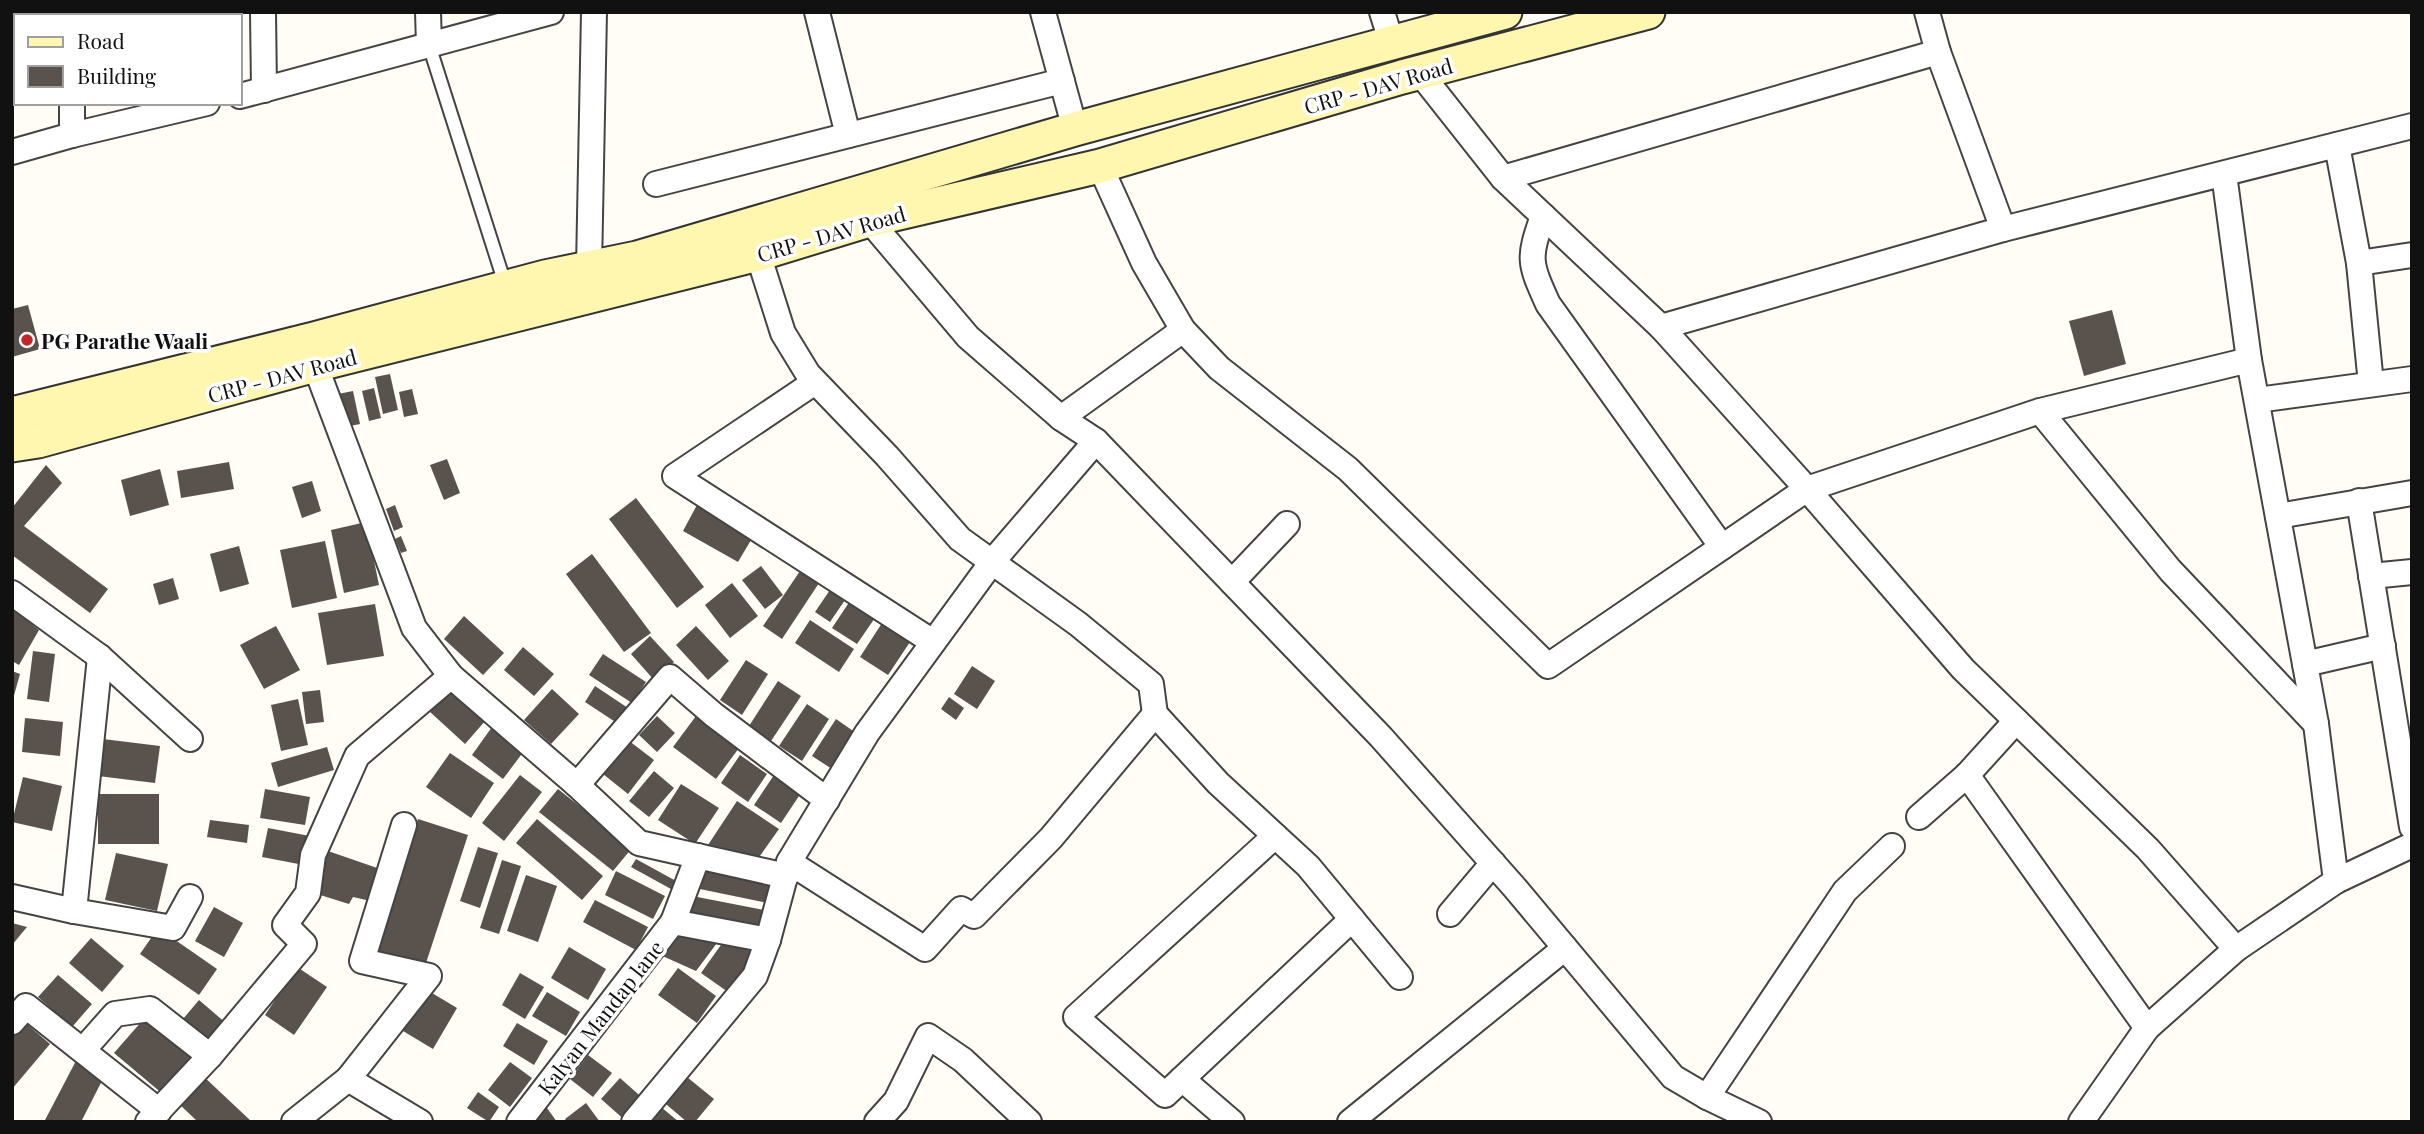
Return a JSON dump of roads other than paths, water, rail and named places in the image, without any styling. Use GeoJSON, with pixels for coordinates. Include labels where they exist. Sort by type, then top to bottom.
{"type":"FeatureCollection","features":[{"type":"Feature","properties":{"kind":"street"},"geometry":{"type":"LineString","coordinates":[[263,12],[264,90]]}},
{"type":"Feature","properties":{"kind":"street"},"geometry":{"type":"LineString","coordinates":[[428,12],[429,45]]}},
{"type":"Feature","properties":{"kind":"street"},"geometry":{"type":"LineString","coordinates":[[242,96],[551,12]]}},
{"type":"Feature","properties":{"kind":"street"},"geometry":{"type":"LineString","coordinates":[[589,268],[594,12]]}},
{"type":"Feature","properties":{"kind":"street"},"geometry":{"type":"LineString","coordinates":[[817,12],[848,135]]}},
{"type":"Feature","properties":{"kind":"street"},"geometry":{"type":"LineString","coordinates":[[1043,12],[1075,129]]}},
{"type":"Feature","properties":{"kind":"street"},"geometry":{"type":"LineString","coordinates":[[1382,12],[1392,44]]}},
{"type":"Feature","properties":{"kind":"street","name":"CRP - DAV Road"},"geometry":{"type":"LineString","coordinates":[[12,414],[506,288],[637,258],[1075,129],[1505,12]]}},
{"type":"Feature","properties":{"kind":"street","name":"CRP - DAV Road"},"geometry":{"type":"LineString","coordinates":[[12,445],[38,441],[315,365],[758,254],[869,220],[1100,166],[1420,73],[1648,12]]}},
{"type":"Feature","properties":{"kind":"street"},"geometry":{"type":"LineString","coordinates":[[1927,12],[1938,52],[2003,229]]}},
{"type":"Feature","properties":{"kind":"street"},"geometry":{"type":"LineString","coordinates":[[1503,178],[1938,52]]}},
{"type":"Feature","properties":{"kind":"street"},"geometry":{"type":"LineString","coordinates":[[1420,73],[1503,178],[1661,327],[1807,489],[1963,669],[2148,849],[2236,949]]}},
{"type":"Feature","properties":{"kind":"street"},"geometry":{"type":"LineString","coordinates":[[656,184],[1062,81]]}},
{"type":"Feature","properties":{"kind":"street"},"geometry":{"type":"LineString","coordinates":[[1217,89],[1226,129]]}},
{"type":"Feature","properties":{"kind":"street"},"geometry":{"type":"LineString","coordinates":[[72,105],[72,135]]}},
{"type":"Feature","properties":{"kind":"street"},"geometry":{"type":"LineString","coordinates":[[12,152],[199,105]]}},
{"type":"Feature","properties":{"kind":"street"},"geometry":{"type":"LineString","coordinates":[[1661,327],[2003,229],[2412,126]]}},
{"type":"Feature","properties":{"kind":"street"},"geometry":{"type":"LineString","coordinates":[[2337,145],[2359,263],[2371,384]]}},
{"type":"Feature","properties":{"kind":"street"},"geometry":{"type":"LineString","coordinates":[[1100,166],[1144,264],[1183,330],[1219,368],[1348,469],[1548,666],[1807,489],[2040,411],[2249,360]]}},
{"type":"Feature","properties":{"kind":"street"},"geometry":{"type":"LineString","coordinates":[[2224,174],[2249,360],[2316,724],[2336,881]]}},
{"type":"Feature","properties":{"kind":"street"},"geometry":{"type":"LineString","coordinates":[[1543,215],[1531,249],[1534,273],[1548,304],[1722,547]]}},
{"type":"Feature","properties":{"kind":"street"},"geometry":{"type":"LineString","coordinates":[[869,220],[968,337],[1061,418],[1096,441],[1381,737],[1493,863],[1673,1077],[1759,1122]]}},
{"type":"Feature","properties":{"kind":"street"},"geometry":{"type":"LineString","coordinates":[[758,254],[783,333],[815,382],[887,456],[960,540],[1077,624],[1151,684],[1155,715],[1218,783],[1308,866],[1400,977]]}},
{"type":"Feature","properties":{"kind":"street"},"geometry":{"type":"LineString","coordinates":[[2359,263],[2412,255]]}},
{"type":"Feature","properties":{"kind":"street"},"geometry":{"type":"LineString","coordinates":[[1061,418],[1183,330]]}},
{"type":"Feature","properties":{"kind":"street"},"geometry":{"type":"LineString","coordinates":[[315,365],[414,628],[451,676],[578,785],[639,843],[698,856],[788,869],[925,949],[961,909],[974,916],[1051,838],[1155,715]]}},
{"type":"Feature","properties":{"kind":"street"},"geometry":{"type":"LineString","coordinates":[[2257,400],[2412,379]]}},
{"type":"Feature","properties":{"kind":"street"},"geometry":{"type":"LineString","coordinates":[[815,382],[675,476],[933,642]]}},
{"type":"Feature","properties":{"kind":"street"},"geometry":{"type":"LineString","coordinates":[[2040,411],[2170,570],[2316,724]]}},
{"type":"Feature","properties":{"kind":"street"},"geometry":{"type":"LineString","coordinates":[[634,1122],[755,976],[788,869],[867,733],[992,562],[1096,441]]}},
{"type":"Feature","properties":{"kind":"street"},"geometry":{"type":"LineString","coordinates":[[2278,516],[2412,493]]}},
{"type":"Feature","properties":{"kind":"street"},"geometry":{"type":"LineString","coordinates":[[2359,501],[2383,646],[2400,680],[2412,827]]}},
{"type":"Feature","properties":{"kind":"street"},"geometry":{"type":"LineString","coordinates":[[1232,582],[1287,524]]}},
{"type":"Feature","properties":{"kind":"street"},"geometry":{"type":"LineString","coordinates":[[2371,576],[2412,572]]}},
{"type":"Feature","properties":{"kind":"street"},"geometry":{"type":"LineString","coordinates":[[12,593],[100,657],[190,739]]}},
{"type":"Feature","properties":{"kind":"street"},"geometry":{"type":"LineString","coordinates":[[2305,664],[2383,646]]}},
{"type":"Feature","properties":{"kind":"street"},"geometry":{"type":"LineString","coordinates":[[74,911],[100,657]]}},
{"type":"Feature","properties":{"kind":"street"},"geometry":{"type":"LineString","coordinates":[[12,1022],[26,1006],[83,1050],[154,1116],[304,944],[285,925],[308,893],[313,855],[357,756],[451,676]]}},
{"type":"Feature","properties":{"kind":"street"},"geometry":{"type":"LineString","coordinates":[[578,785],[670,677],[714,715],[827,800]]}},
{"type":"Feature","properties":{"kind":"street"},"geometry":{"type":"LineString","coordinates":[[1919,817],[1966,775],[2016,721]]}},
{"type":"Feature","properties":{"kind":"street"},"geometry":{"type":"LineString","coordinates":[[1966,775],[2147,1028]]}},
{"type":"Feature","properties":{"kind":"street"},"geometry":{"type":"LineString","coordinates":[[294,1122],[348,1079],[429,976],[362,961],[404,825]]}},
{"type":"Feature","properties":{"kind":"street"},"geometry":{"type":"LineString","coordinates":[[1275,836],[1076,1017],[1165,1095],[1352,919]]}},
{"type":"Feature","properties":{"kind":"street"},"geometry":{"type":"LineString","coordinates":[[2081,1122],[2147,1028],[2236,949],[2336,881],[2412,845]]}},
{"type":"Feature","properties":{"kind":"street"},"geometry":{"type":"LineString","coordinates":[[1707,1097],[1845,891],[1892,846]]}},
{"type":"Feature","properties":{"kind":"street"},"geometry":{"type":"LineString","coordinates":[[673,922],[698,856]]}},
{"type":"Feature","properties":{"kind":"street"},"geometry":{"type":"LineString","coordinates":[[1450,914],[1493,863]]}},
{"type":"Feature","properties":{"kind":"street"},"geometry":{"type":"LineString","coordinates":[[12,897],[173,928],[190,897]]}},
{"type":"Feature","properties":{"kind":"street","name":"Kalyan Mandap lane"},"geometry":{"type":"LineString","coordinates":[[519,1122],[673,922],[768,940]]}},
{"type":"Feature","properties":{"kind":"street"},"geometry":{"type":"LineString","coordinates":[[1350,1122],[1565,948]]}},
{"type":"Feature","properties":{"kind":"street"},"geometry":{"type":"LineString","coordinates":[[83,1050],[115,1014],[150,1009],[209,1056]]}},
{"type":"Feature","properties":{"kind":"street"},"geometry":{"type":"LineString","coordinates":[[877,1122],[896,1101],[928,1037],[963,1060],[1029,1122]]}},
{"type":"Feature","properties":{"kind":"street"},"geometry":{"type":"LineString","coordinates":[[348,1079],[420,1122]]}},
{"type":"Feature","properties":{"kind":"street"},"geometry":{"type":"LineString","coordinates":[[1182,1079],[1232,1122]]}},
{"type":"Feature","properties":{"kind":"lane"},"geometry":{"type":"LineString","coordinates":[[429,45],[506,288]]}},
{"type":"Feature","properties":{"kind":"place","name":"PG Parathe Waali"},"geometry":{"type":"Point","coordinates":[27,340]}}]}
